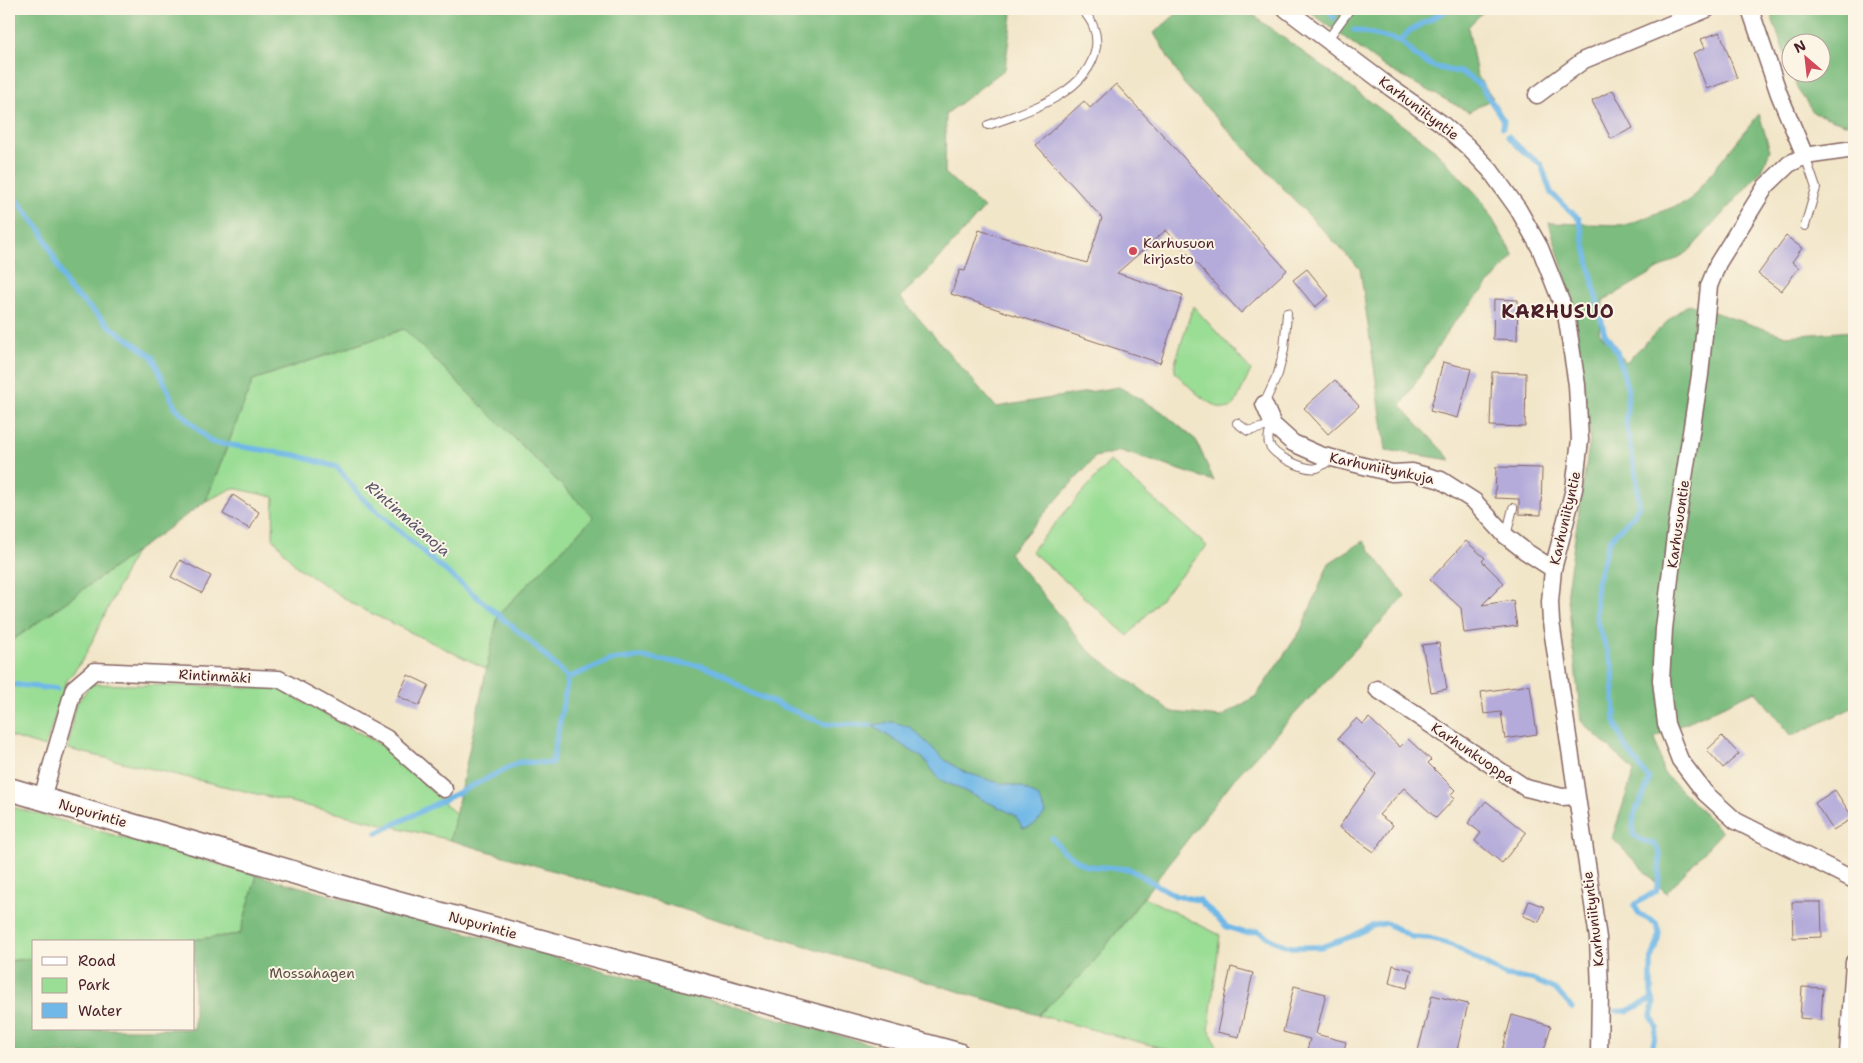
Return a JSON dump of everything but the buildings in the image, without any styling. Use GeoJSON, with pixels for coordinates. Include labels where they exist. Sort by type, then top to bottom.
{"type":"FeatureCollection","features":[{"type":"Feature","properties":{"kind":"main road","name":"Nupurintie"},"geometry":{"type":"LineString","coordinates":[[9,789],[364,893],[958,1054]]}},
{"type":"Feature","properties":{"kind":"street","name":"Karhuniityntie"},"geometry":{"type":"LineString","coordinates":[[1286,9],[1441,123],[1490,170],[1518,209],[1540,248],[1566,314],[1577,385],[1580,440],[1574,490],[1553,568],[1550,602],[1551,622],[1598,938],[1600,991],[1599,1054]]}},
{"type":"Feature","properties":{"kind":"street"},"geometry":{"type":"LineString","coordinates":[[1537,95],[1584,60],[1707,9]]}},
{"type":"Feature","properties":{"kind":"street"},"geometry":{"type":"LineString","coordinates":[[1750,9],[1779,94],[1805,156]]}},
{"type":"Feature","properties":{"kind":"street","name":"Karhusuontie"},"geometry":{"type":"LineString","coordinates":[[1854,149],[1805,156],[1789,164],[1766,186],[1718,263],[1709,286],[1700,375],[1674,545],[1664,629],[1661,680],[1666,724],[1680,760],[1705,793],[1736,821],[1854,880]]}},
{"type":"Feature","properties":{"kind":"street","name":"Karhuniitynkuja"},"geometry":{"type":"LineString","coordinates":[[1264,404],[1273,425],[1293,442],[1320,455],[1392,473],[1412,472],[1441,480],[1474,501],[1506,536],[1525,551],[1553,568]]}},
{"type":"Feature","properties":{"kind":"street","name":"Rintinmäki"},"geometry":{"type":"LineString","coordinates":[[42,798],[74,688],[94,671],[279,680],[386,738],[444,789]]}},
{"type":"Feature","properties":{"kind":"street","name":"Karhunkuoppa"},"geometry":{"type":"LineString","coordinates":[[1377,689],[1526,788],[1554,796],[1576,796]]}},
{"type":"Feature","properties":{"kind":"street"},"geometry":{"type":"LineString","coordinates":[[1848,1054],[1854,962]]}},
{"type":"Feature","properties":{"kind":"lane"},"geometry":{"type":"LineString","coordinates":[[988,125],[1041,106],[1075,83],[1088,69],[1095,52],[1097,39],[1094,27],[1086,13],[1081,9]]}},
{"type":"Feature","properties":{"kind":"lane"},"geometry":{"type":"LineString","coordinates":[[1328,39],[1350,9]]}},
{"type":"Feature","properties":{"kind":"lane"},"geometry":{"type":"LineString","coordinates":[[1805,156],[1816,188],[1806,226]]}},
{"type":"Feature","properties":{"kind":"lane"},"geometry":{"type":"LineString","coordinates":[[1264,404],[1278,374],[1284,350],[1287,313]]}},
{"type":"Feature","properties":{"kind":"lane"},"geometry":{"type":"LineString","coordinates":[[1237,423],[1248,431],[1273,425]]}},
{"type":"Feature","properties":{"kind":"lane"},"geometry":{"type":"LineString","coordinates":[[1506,536],[1514,508]]}},
{"type":"Feature","properties":{"kind":"green space"},"geometry":{"type":"Polygon","coordinates":[[[9,9],[1010,9],[1012,14],[1005,69],[946,114],[945,173],[984,208],[930,269],[900,297],[996,407],[1119,387],[1161,411],[1196,440],[1214,481],[1121,451],[1095,457],[1009,553],[1090,652],[1172,712],[1221,717],[1256,696],[1301,630],[1329,563],[1363,541],[1405,596],[1234,779],[1088,969],[1038,1015],[450,840],[498,615],[594,517],[404,329],[253,380],[206,501],[9,643],[9,9]]]}},
{"type":"Feature","properties":{"kind":"green space"},"geometry":{"type":"Polygon","coordinates":[[[1182,9],[1247,9],[1432,147],[1480,198],[1514,256],[1451,326],[1401,406],[1451,460],[1386,450],[1360,269],[1184,84],[1154,33],[1182,9]]]}},
{"type":"Feature","properties":{"kind":"green space"},"geometry":{"type":"Polygon","coordinates":[[[1306,9],[1486,9],[1468,27],[1477,76],[1493,98],[1469,112],[1386,68],[1306,9]]]}},
{"type":"Feature","properties":{"kind":"green space"},"geometry":{"type":"Polygon","coordinates":[[[1769,9],[1854,9],[1854,122],[1845,124],[1814,113],[1798,90],[1795,82],[1830,82],[1830,32],[1780,32],[1780,40],[1769,9]]]}},
{"type":"Feature","properties":{"kind":"green space"},"geometry":{"type":"Polygon","coordinates":[[[1759,114],[1770,150],[1762,170],[1688,252],[1603,301],[1599,332],[1626,362],[1674,315],[1689,304],[1786,336],[1854,331],[1854,707],[1792,736],[1755,691],[1655,737],[1663,772],[1722,832],[1666,893],[1612,838],[1634,771],[1581,721],[1567,590],[1590,439],[1574,306],[1549,223],[1626,225],[1689,201],[1759,114]]]}},
{"type":"Feature","properties":{"kind":"green space"},"geometry":{"type":"Polygon","coordinates":[[[1193,306],[1251,370],[1235,404],[1230,408],[1223,408],[1208,402],[1175,372],[1175,363],[1193,306]]]}},
{"type":"Feature","properties":{"kind":"green space"},"geometry":{"type":"Polygon","coordinates":[[[404,329],[594,517],[498,615],[487,669],[356,606],[296,566],[273,538],[274,497],[233,488],[206,501],[253,380],[404,329]]]}},
{"type":"Feature","properties":{"kind":"green space"},"geometry":{"type":"Polygon","coordinates":[[[1110,461],[1207,546],[1128,636],[1031,551],[1110,461]]]}},
{"type":"Feature","properties":{"kind":"green space"},"geometry":{"type":"Polygon","coordinates":[[[135,552],[84,658],[66,682],[45,747],[9,736],[9,643],[135,552]]]}},
{"type":"Feature","properties":{"kind":"green space"},"geometry":{"type":"Polygon","coordinates":[[[91,684],[278,688],[385,747],[456,814],[450,840],[68,749],[75,706],[91,684]]]}},
{"type":"Feature","properties":{"kind":"green space"},"geometry":{"type":"Polygon","coordinates":[[[9,806],[257,875],[240,934],[190,940],[32,940],[32,958],[9,961],[9,806]]]}},
{"type":"Feature","properties":{"kind":"green space","name":"Mossahagen"},"geometry":{"type":"Polygon","coordinates":[[[257,875],[906,1054],[9,1054],[9,961],[32,958],[32,1030],[195,1030],[195,940],[190,940],[240,934],[257,875]]]}},
{"type":"Feature","properties":{"kind":"green space"},"geometry":{"type":"Polygon","coordinates":[[[1144,897],[1220,935],[1209,1028],[1220,1054],[1184,1054],[1038,1015],[1088,969],[1144,897]]]}},
{"type":"Feature","properties":{"kind":"water"},"geometry":{"type":"Polygon","coordinates":[[[893,722],[910,727],[945,760],[964,772],[996,782],[1022,787],[1038,797],[1046,812],[1034,825],[1023,828],[1015,815],[939,779],[924,759],[871,725],[893,722]]]}},
{"type":"Feature","properties":{"kind":"waterway"},"geometry":{"type":"LineString","coordinates":[[1329,9],[1334,18]]}},
{"type":"Feature","properties":{"kind":"waterway"},"geometry":{"type":"LineString","coordinates":[[1401,41],[1409,31],[1449,9]]}},
{"type":"Feature","properties":{"kind":"waterway"},"geometry":{"type":"LineString","coordinates":[[1354,30],[1401,41],[1417,57],[1435,67],[1463,73],[1480,85],[1504,121],[1503,127]]}},
{"type":"Feature","properties":{"kind":"waterway"},"geometry":{"type":"LineString","coordinates":[[1508,136],[1525,153],[1541,164],[1551,193],[1579,219],[1604,332],[1617,352],[1628,390],[1626,425],[1637,480],[1639,505],[1633,516],[1609,542],[1597,582],[1596,601],[1597,622],[1613,667],[1615,721],[1624,745],[1649,779],[1635,812],[1633,834],[1639,839],[1654,844],[1660,853],[1659,879],[1656,891],[1634,905],[1640,915],[1656,923],[1659,932],[1651,961],[1651,993],[1654,1004],[1651,1016],[1657,1027],[1651,1054]]}},
{"type":"Feature","properties":{"kind":"waterway","name":"Rintinmäenoja"},"geometry":{"type":"LineString","coordinates":[[9,190],[42,232],[68,288],[111,327],[152,356],[176,408],[211,442],[295,455],[337,467],[362,498],[430,558],[530,641],[568,678]]}},
{"type":"Feature","properties":{"kind":"waterway","name":"Rintinmäenoja"},"geometry":{"type":"LineString","coordinates":[[568,678],[611,660],[640,657],[703,666],[720,673],[751,693],[825,724],[871,725]]}},
{"type":"Feature","properties":{"kind":"waterway"},"geometry":{"type":"LineString","coordinates":[[377,833],[520,762],[552,763],[568,678]]}},
{"type":"Feature","properties":{"kind":"waterway"},"geometry":{"type":"LineString","coordinates":[[9,684],[57,689]]}},
{"type":"Feature","properties":{"kind":"waterway","name":"Rintinmäenoja"},"geometry":{"type":"LineString","coordinates":[[1052,838],[1063,851],[1086,866],[1129,869],[1176,896],[1199,900],[1227,927],[1246,933],[1258,931],[1274,941],[1290,947],[1321,947],[1353,936],[1372,926],[1386,923],[1412,937],[1429,938],[1454,946],[1506,976],[1532,979],[1556,990],[1572,1008]]}},
{"type":"Feature","properties":{"kind":"waterway","name":"Rintinmäenoja"},"geometry":{"type":"LineString","coordinates":[[1616,1011],[1627,1011],[1653,999]]}},
{"type":"Feature","properties":{"kind":"place","name":"Karhusuon kirjasto"},"geometry":{"type":"Point","coordinates":[1133,251]}},
{"type":"Feature","properties":{"kind":"district","name":"KARHUSUO"},"geometry":{"type":"Point","coordinates":[1558,311]}}]}
